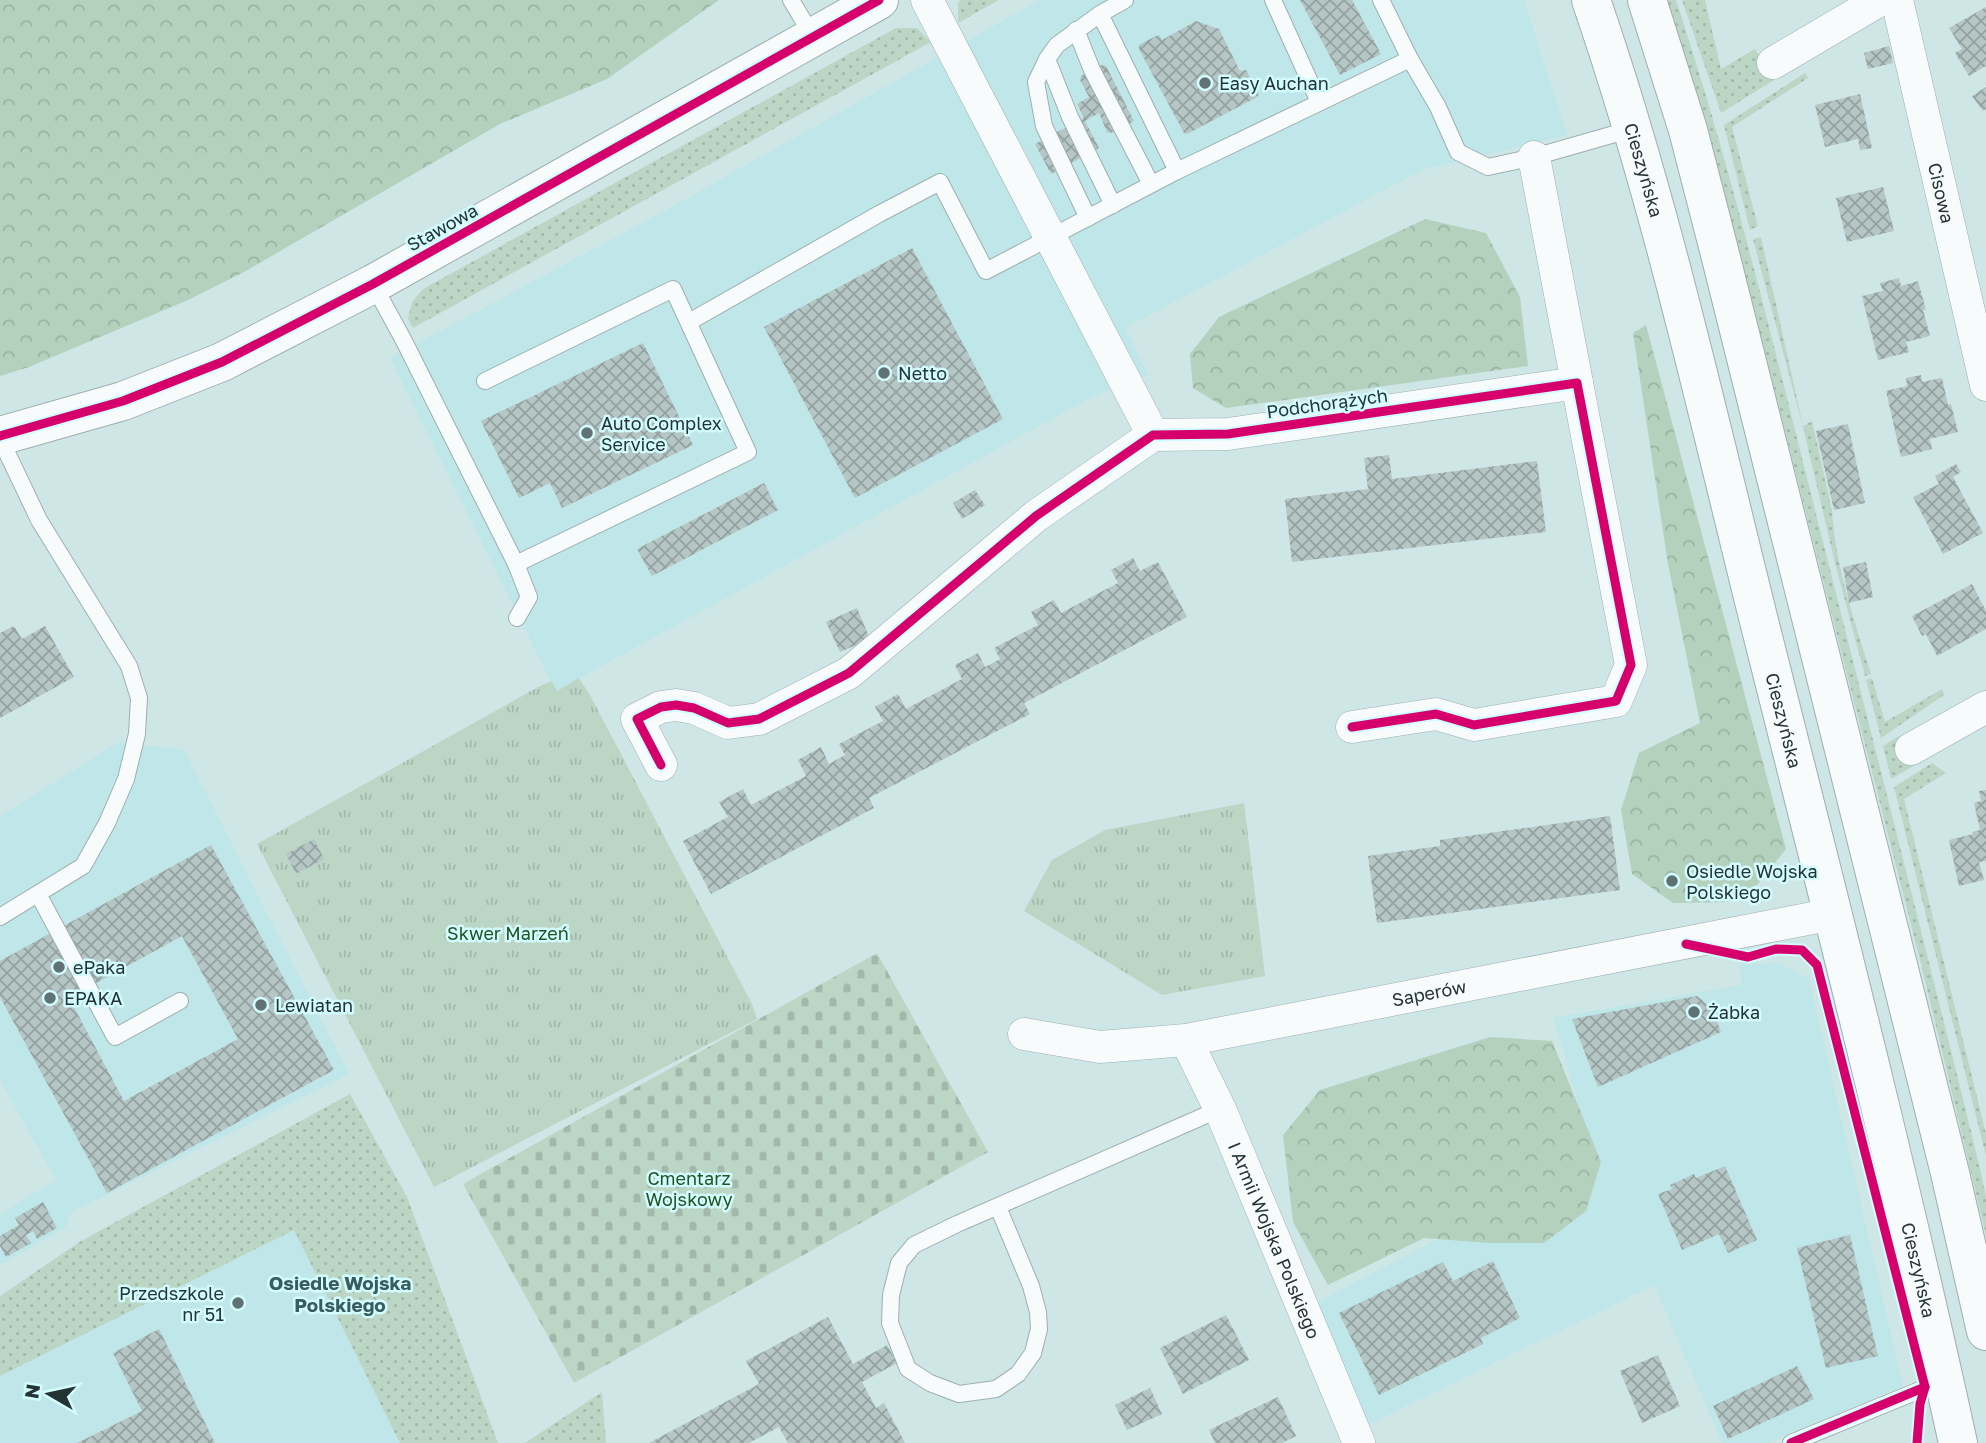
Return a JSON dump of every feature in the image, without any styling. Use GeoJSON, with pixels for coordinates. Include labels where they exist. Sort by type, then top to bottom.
{"type":"FeatureCollection","features":[{"type":"Feature","properties":{"kind":"main road","name":"Stawowa"},"geometry":{"type":"LineString","coordinates":[[0,437],[123,401],[222,362],[373,284],[879,0]]}},
{"type":"Feature","properties":{"kind":"main road","name":"Cieszyńska"},"geometry":{"type":"LineString","coordinates":[[1591,0],[1632,129],[1671,270],[1833,915],[1958,1443]]}},
{"type":"Feature","properties":{"kind":"main road"},"geometry":{"type":"LineString","coordinates":[[1647,0],[1688,130],[1717,241],[1947,1160],[1986,1331]]}},
{"type":"Feature","properties":{"kind":"street"},"geometry":{"type":"LineString","coordinates":[[661,765],[637,719],[661,707],[676,705],[694,708],[727,723],[759,719],[849,673],[1036,516],[1153,435],[927,0]]}},
{"type":"Feature","properties":{"kind":"street"},"geometry":{"type":"LineString","coordinates":[[1773,63],[1880,0]]}},
{"type":"Feature","properties":{"kind":"street","name":"Cisowa"},"geometry":{"type":"LineString","coordinates":[[1897,0],[1986,384]]}},
{"type":"Feature","properties":{"kind":"street"},"geometry":{"type":"LineString","coordinates":[[1352,727],[1436,714],[1474,725],[1616,701],[1631,665],[1534,157]]}},
{"type":"Feature","properties":{"kind":"street","name":"Podchorążych"},"geometry":{"type":"LineString","coordinates":[[1153,435],[1228,434],[1577,383]]}},
{"type":"Feature","properties":{"kind":"street"},"geometry":{"type":"LineString","coordinates":[[1911,749],[1986,707]]}},
{"type":"Feature","properties":{"kind":"street","name":"Saperów"},"geometry":{"type":"LineString","coordinates":[[1024,1034],[1100,1047],[1186,1041],[1833,915]]}},
{"type":"Feature","properties":{"kind":"street","name":"I Armii Wojska Polskiego"},"geometry":{"type":"LineString","coordinates":[[1186,1041],[1220,1109],[1359,1443]]}},
{"type":"Feature","properties":{"kind":"lane"},"geometry":{"type":"LineString","coordinates":[[791,0],[813,37]]}},
{"type":"Feature","properties":{"kind":"lane"},"geometry":{"type":"LineString","coordinates":[[1088,218],[1044,126],[1036,82],[1057,44],[1125,0]]}},
{"type":"Feature","properties":{"kind":"lane"},"geometry":{"type":"LineString","coordinates":[[1273,0],[1319,102]]}},
{"type":"Feature","properties":{"kind":"lane"},"geometry":{"type":"LineString","coordinates":[[1381,0],[1410,59],[1438,107],[1458,152],[1489,167],[1632,129]]}},
{"type":"Feature","properties":{"kind":"lane"},"geometry":{"type":"LineString","coordinates":[[1100,14],[1177,171]]}},
{"type":"Feature","properties":{"kind":"lane"},"geometry":{"type":"LineString","coordinates":[[1076,30],[1092,70],[1152,184]]}},
{"type":"Feature","properties":{"kind":"lane"},"geometry":{"type":"LineString","coordinates":[[1047,58],[1070,117],[1113,205]]}},
{"type":"Feature","properties":{"kind":"lane"},"geometry":{"type":"LineString","coordinates":[[689,322],[940,182],[986,271],[1177,171],[1410,59]]}},
{"type":"Feature","properties":{"kind":"lane"},"geometry":{"type":"LineString","coordinates":[[373,284],[516,564],[529,597],[517,618]]}},
{"type":"Feature","properties":{"kind":"lane"},"geometry":{"type":"LineString","coordinates":[[485,381],[673,289],[748,452],[516,564]]}},
{"type":"Feature","properties":{"kind":"lane"},"geometry":{"type":"LineString","coordinates":[[0,437],[39,520],[129,666],[139,698],[137,734],[125,779],[107,823],[83,866],[0,917]]}},
{"type":"Feature","properties":{"kind":"lane"},"geometry":{"type":"LineString","coordinates":[[38,894],[115,1037],[180,1001]]}},
{"type":"Feature","properties":{"kind":"lane"},"geometry":{"type":"LineString","coordinates":[[998,1207],[1031,1286],[1038,1312],[1039,1329],[1033,1353],[1018,1374],[996,1389],[959,1394],[930,1383],[908,1369],[890,1323],[891,1294],[899,1263],[914,1245],[998,1207],[1220,1109]]}},
{"type":"Feature","properties":{"kind":"lane"},"geometry":{"type":"LineString","coordinates":[[1791,1443],[1944,1380]]}},
{"type":"Feature","properties":{"kind":"shaded area"},"geometry":{"type":"Polygon","coordinates":[[[1040,0],[1524,0],[1567,135],[1422,170],[1125,328],[1148,375],[1092,397],[556,691],[390,358],[659,214],[1040,0]]]}},
{"type":"Feature","properties":{"kind":"shaded area"},"geometry":{"type":"Polygon","coordinates":[[[119,742],[184,750],[349,1074],[72,1212],[65,1228],[0,1265],[0,1214],[56,1180],[0,1080],[0,816],[119,742]]]}},
{"type":"Feature","properties":{"kind":"shaded area"},"geometry":{"type":"Polygon","coordinates":[[[1777,963],[1809,979],[1903,1386],[1768,1443],[1722,1443],[1654,1285],[1363,1427],[1314,1304],[1593,1158],[1554,1018],[1741,985],[1740,964],[1777,963]]]}},
{"type":"Feature","properties":{"kind":"shaded area","name":"Przedszkole nr 51"},"geometry":{"type":"Polygon","coordinates":[[[294,1230],[400,1443],[0,1443],[0,1376],[294,1230]]]}},
{"type":"Feature","properties":{"kind":"green space"},"geometry":{"type":"Polygon","coordinates":[[[0,0],[719,0],[607,79],[500,124],[244,272],[188,300],[29,367],[0,376],[0,0]]]}},
{"type":"Feature","properties":{"kind":"green space"},"geometry":{"type":"Polygon","coordinates":[[[960,0],[999,0],[958,23],[960,0]]]}},
{"type":"Feature","properties":{"kind":"green space"},"geometry":{"type":"Polygon","coordinates":[[[1667,0],[1676,0],[1696,63],[1767,318],[1977,1156],[1986,1196],[1986,1235],[1922,968],[1759,329],[1710,143],[1667,0]]]}},
{"type":"Feature","properties":{"kind":"green space"},"geometry":{"type":"Polygon","coordinates":[[[1682,0],[1705,0],[1721,69],[1755,49],[1774,80],[1721,113],[1682,0]]]}},
{"type":"Feature","properties":{"kind":"green space"},"geometry":{"type":"Polygon","coordinates":[[[896,28],[917,28],[931,42],[413,328],[408,319],[412,302],[423,289],[896,28]]]}},
{"type":"Feature","properties":{"kind":"green space"},"geometry":{"type":"Polygon","coordinates":[[[1805,73],[1808,78],[1732,127],[1758,226],[1750,230],[1724,125],[1805,73]]]}},
{"type":"Feature","properties":{"kind":"green space"},"geometry":{"type":"Polygon","coordinates":[[[1425,219],[1486,233],[1520,297],[1528,366],[1226,408],[1193,388],[1190,354],[1219,317],[1425,219]]]}},
{"type":"Feature","properties":{"kind":"green space"},"geometry":{"type":"Polygon","coordinates":[[[1761,237],[1803,426],[1812,421],[1832,510],[1841,572],[1871,674],[1865,676],[1753,239],[1761,237]]]}},
{"type":"Feature","properties":{"kind":"green space"},"geometry":{"type":"Polygon","coordinates":[[[1646,325],[1786,849],[1758,884],[1727,902],[1673,903],[1632,874],[1621,810],[1639,753],[1700,723],[1668,564],[1633,333],[1646,325]]]}},
{"type":"Feature","properties":{"kind":"green space","name":"Skwer Marzeń"},"geometry":{"type":"Polygon","coordinates":[[[579,678],[753,1006],[757,1019],[434,1187],[257,844],[540,686],[552,681],[557,691],[579,678]]]}},
{"type":"Feature","properties":{"kind":"green space"},"geometry":{"type":"Polygon","coordinates":[[[1872,678],[1885,722],[1942,689],[1944,695],[1881,738],[1866,680],[1872,678]]]}},
{"type":"Feature","properties":{"kind":"green space"},"geometry":{"type":"Polygon","coordinates":[[[1899,736],[1915,765],[1891,779],[1883,746],[1899,736]]]}},
{"type":"Feature","properties":{"kind":"green space"},"geometry":{"type":"Polygon","coordinates":[[[1932,763],[1946,773],[1904,799],[1986,1134],[1986,1156],[1894,787],[1932,763]]]}},
{"type":"Feature","properties":{"kind":"green space"},"geometry":{"type":"Polygon","coordinates":[[[1244,803],[1265,976],[1162,995],[1024,911],[1052,860],[1105,830],[1244,803]]]}},
{"type":"Feature","properties":{"kind":"green space","name":"Cmentarz Wojskowy"},"geometry":{"type":"Polygon","coordinates":[[[877,953],[988,1152],[574,1383],[463,1184],[877,953]]]}},
{"type":"Feature","properties":{"kind":"green space"},"geometry":{"type":"Polygon","coordinates":[[[1490,1037],[1552,1041],[1601,1162],[1586,1211],[1544,1243],[1489,1243],[1424,1238],[1328,1285],[1293,1222],[1283,1135],[1320,1090],[1490,1037]]]}},
{"type":"Feature","properties":{"kind":"green space"},"geometry":{"type":"Polygon","coordinates":[[[350,1094],[407,1197],[498,1443],[400,1443],[294,1230],[0,1376],[0,1296],[81,1241],[350,1094]]]}},
{"type":"Feature","properties":{"kind":"green space"},"geometry":{"type":"Polygon","coordinates":[[[602,1392],[606,1443],[525,1443],[602,1392]]]}},
{"type":"Feature","properties":{"kind":"building"},"geometry":{"type":"Polygon","coordinates":[[[1300,0],[1352,0],[1381,54],[1340,75],[1300,0]]]}},
{"type":"Feature","properties":{"kind":"building"},"geometry":{"type":"Polygon","coordinates":[[[1986,7],[1986,66],[1969,76],[1955,53],[1962,49],[1949,28],[1986,7]]]}},
{"type":"Feature","properties":{"kind":"building","name":"Easy Auchan"},"geometry":{"type":"Polygon","coordinates":[[[1196,21],[1219,29],[1240,71],[1246,70],[1259,94],[1187,134],[1184,133],[1139,45],[1159,35],[1162,40],[1196,21]]]}},
{"type":"Feature","properties":{"kind":"building"},"geometry":{"type":"Polygon","coordinates":[[[1889,46],[1893,63],[1868,69],[1864,53],[1889,46]]]}},
{"type":"Feature","properties":{"kind":"building"},"geometry":{"type":"Polygon","coordinates":[[[1102,65],[1106,66],[1134,121],[1111,133],[1107,132],[1099,113],[1085,121],[1099,148],[1051,174],[1035,144],[1084,118],[1077,104],[1089,97],[1080,80],[1081,76],[1102,65]]]}},
{"type":"Feature","properties":{"kind":"building"},"geometry":{"type":"Polygon","coordinates":[[[1986,87],[1986,109],[1983,111],[1972,96],[1986,87]]]}},
{"type":"Feature","properties":{"kind":"building"},"geometry":{"type":"Polygon","coordinates":[[[1860,94],[1872,148],[1860,150],[1858,139],[1825,147],[1815,105],[1860,94]]]}},
{"type":"Feature","properties":{"kind":"building"},"geometry":{"type":"Polygon","coordinates":[[[1883,187],[1894,231],[1847,242],[1836,198],[1883,187]]]}},
{"type":"Feature","properties":{"kind":"building","name":"Netto"},"geometry":{"type":"Polygon","coordinates":[[[912,248],[1003,419],[855,498],[764,327],[912,248]]]}},
{"type":"Feature","properties":{"kind":"building"},"geometry":{"type":"Polygon","coordinates":[[[1899,278],[1901,286],[1918,281],[1930,336],[1906,342],[1909,352],[1878,360],[1862,296],[1883,291],[1880,283],[1899,278]]]}},
{"type":"Feature","properties":{"kind":"building","name":"Auto Complex Service"},"geometry":{"type":"Polygon","coordinates":[[[643,343],[693,445],[562,508],[550,483],[519,498],[481,421],[643,343]]]}},
{"type":"Feature","properties":{"kind":"building"},"geometry":{"type":"Polygon","coordinates":[[[1921,375],[1922,382],[1942,378],[1958,432],[1930,439],[1932,449],[1901,457],[1886,391],[1907,386],[1906,378],[1921,375]]]}},
{"type":"Feature","properties":{"kind":"building"},"geometry":{"type":"Polygon","coordinates":[[[1848,424],[1865,503],[1834,510],[1816,431],[1848,424]]]}},
{"type":"Feature","properties":{"kind":"building"},"geometry":{"type":"Polygon","coordinates":[[[1389,455],[1392,479],[1537,461],[1546,532],[1292,562],[1285,499],[1368,489],[1364,458],[1389,455]]]}},
{"type":"Feature","properties":{"kind":"building"},"geometry":{"type":"Polygon","coordinates":[[[1956,464],[1961,472],[1953,477],[1983,533],[1943,554],[1913,497],[1939,484],[1935,476],[1956,464]]]}},
{"type":"Feature","properties":{"kind":"building"},"geometry":{"type":"Polygon","coordinates":[[[764,483],[778,510],[652,576],[637,549],[764,483]]]}},
{"type":"Feature","properties":{"kind":"building"},"geometry":{"type":"Polygon","coordinates":[[[975,490],[985,505],[962,519],[953,503],[975,490]]]}},
{"type":"Feature","properties":{"kind":"building"},"geometry":{"type":"Polygon","coordinates":[[[1133,558],[1140,571],[1158,562],[1187,617],[1024,703],[1030,714],[869,798],[874,808],[711,894],[683,841],[728,817],[719,802],[743,789],[751,805],[806,776],[798,760],[821,747],[829,764],[845,755],[839,744],[883,721],[875,707],[898,694],[906,709],[962,679],[955,665],[978,653],[985,667],[1000,659],[994,648],[1038,625],[1031,612],[1054,600],[1061,613],[1118,583],[1111,570],[1133,558]]]}},
{"type":"Feature","properties":{"kind":"building"},"geometry":{"type":"Polygon","coordinates":[[[1866,562],[1873,597],[1849,603],[1843,567],[1866,562]]]}},
{"type":"Feature","properties":{"kind":"building"},"geometry":{"type":"Polygon","coordinates":[[[1972,584],[1986,611],[1986,629],[1937,656],[1926,634],[1922,636],[1912,616],[1972,584]]]}},
{"type":"Feature","properties":{"kind":"building"},"geometry":{"type":"Polygon","coordinates":[[[857,608],[870,639],[840,652],[826,622],[857,608]]]}},
{"type":"Feature","properties":{"kind":"building"},"geometry":{"type":"Polygon","coordinates":[[[14,626],[22,639],[45,626],[74,677],[0,718],[0,633],[14,626]]]}},
{"type":"Feature","properties":{"kind":"building"},"geometry":{"type":"Polygon","coordinates":[[[1986,790],[1986,861],[1979,862],[1984,880],[1959,886],[1949,840],[1980,830],[1974,803],[1981,801],[1979,791],[1986,790]]]}},
{"type":"Feature","properties":{"kind":"building"},"geometry":{"type":"Polygon","coordinates":[[[1610,816],[1620,890],[1377,923],[1368,856],[1440,846],[1440,840],[1610,816]]]}},
{"type":"Feature","properties":{"kind":"building"},"geometry":{"type":"Polygon","coordinates":[[[314,839],[324,859],[296,874],[286,854],[314,839]]]}},
{"type":"Feature","properties":{"kind":"building"},"geometry":{"type":"Polygon","coordinates":[[[211,845],[334,1070],[107,1193],[0,997],[0,961],[211,845]],[[182,936],[69,998],[124,1101],[238,1039],[182,936]]]}},
{"type":"Feature","properties":{"kind":"building"},"geometry":{"type":"Polygon","coordinates":[[[1697,996],[1712,1008],[1721,1032],[1598,1087],[1572,1019],[1697,996]]]}},
{"type":"Feature","properties":{"kind":"building"},"geometry":{"type":"Polygon","coordinates":[[[1725,1166],[1757,1240],[1728,1253],[1719,1234],[1682,1250],[1658,1194],[1672,1189],[1670,1185],[1694,1174],[1696,1178],[1725,1166]]]}},
{"type":"Feature","properties":{"kind":"building"},"geometry":{"type":"Polygon","coordinates":[[[43,1202],[57,1228],[37,1239],[33,1231],[26,1235],[31,1243],[6,1257],[0,1246],[0,1236],[19,1225],[15,1218],[43,1202]]]}},
{"type":"Feature","properties":{"kind":"building"},"geometry":{"type":"Polygon","coordinates":[[[1850,1235],[1878,1356],[1826,1368],[1797,1248],[1850,1235]]]}},
{"type":"Feature","properties":{"kind":"building"},"geometry":{"type":"Polygon","coordinates":[[[1493,1261],[1520,1318],[1481,1338],[1483,1344],[1379,1395],[1339,1313],[1443,1262],[1453,1281],[1493,1261]]]}},
{"type":"Feature","properties":{"kind":"building"},"geometry":{"type":"Polygon","coordinates":[[[1226,1315],[1249,1360],[1183,1394],[1160,1348],[1226,1315]]]}},
{"type":"Feature","properties":{"kind":"building"},"geometry":{"type":"Polygon","coordinates":[[[828,1317],[853,1364],[887,1345],[897,1363],[862,1382],[876,1408],[884,1403],[905,1443],[788,1443],[779,1427],[749,1443],[649,1443],[759,1384],[746,1361],[828,1317]]]}},
{"type":"Feature","properties":{"kind":"building"},"geometry":{"type":"Polygon","coordinates":[[[159,1329],[215,1443],[77,1443],[142,1411],[113,1353],[159,1329]]]}},
{"type":"Feature","properties":{"kind":"building"},"geometry":{"type":"Polygon","coordinates":[[[1658,1355],[1680,1406],[1642,1423],[1620,1371],[1658,1355]]]}},
{"type":"Feature","properties":{"kind":"building"},"geometry":{"type":"Polygon","coordinates":[[[1797,1366],[1814,1399],[1728,1439],[1713,1406],[1797,1366]]]}},
{"type":"Feature","properties":{"kind":"building"},"geometry":{"type":"Polygon","coordinates":[[[1150,1388],[1162,1414],[1127,1430],[1115,1405],[1150,1388]]]}},
{"type":"Feature","properties":{"kind":"building"},"geometry":{"type":"Polygon","coordinates":[[[1278,1397],[1296,1436],[1282,1443],[1215,1443],[1209,1430],[1278,1397]]]}},
{"type":"Feature","properties":{"kind":"cycle path"},"geometry":{"type":"LineString","coordinates":[[0,436],[123,401],[222,362],[373,284],[879,0]]}},
{"type":"Feature","properties":{"kind":"cycle path"},"geometry":{"type":"LineString","coordinates":[[661,765],[637,719],[661,707],[676,705],[694,708],[728,723],[759,719],[849,673],[1036,516],[1153,435],[1228,434],[1577,383],[1631,665],[1616,701],[1474,725],[1436,714],[1352,727]]}},
{"type":"Feature","properties":{"kind":"cycle path"},"geometry":{"type":"LineString","coordinates":[[1686,944],[1748,957],[1776,949],[1802,950],[1817,965],[1925,1387],[1920,1404],[1917,1443]]}},
{"type":"Feature","properties":{"kind":"cycle path"},"geometry":{"type":"LineString","coordinates":[[1791,1443],[1925,1387]]}},
{"type":"Feature","properties":{"kind":"place","name":"Easy Auchan"},"geometry":{"type":"Point","coordinates":[1205,83]}},
{"type":"Feature","properties":{"kind":"place","name":"Netto"},"geometry":{"type":"Point","coordinates":[884,373]}},
{"type":"Feature","properties":{"kind":"place","name":"Auto Complex Service"},"geometry":{"type":"Point","coordinates":[587,433]}},
{"type":"Feature","properties":{"kind":"place","name":"Osiedle Wojska Polskiego"},"geometry":{"type":"Point","coordinates":[1672,881]}},
{"type":"Feature","properties":{"kind":"place","name":"ePaka"},"geometry":{"type":"Point","coordinates":[59,967]}},
{"type":"Feature","properties":{"kind":"place","name":"EPAKA"},"geometry":{"type":"Point","coordinates":[50,998]}},
{"type":"Feature","properties":{"kind":"place","name":"Lewiatan"},"geometry":{"type":"Point","coordinates":[261,1005]}},
{"type":"Feature","properties":{"kind":"place","name":"Żabka"},"geometry":{"type":"Point","coordinates":[1694,1012]}},
{"type":"Feature","properties":{"kind":"place","name":"Przedszkole nr 51"},"geometry":{"type":"Point","coordinates":[238,1303]}},
{"type":"Feature","properties":{"kind":"district","name":"Osiedle Wojska Polskiego"},"geometry":{"type":"Point","coordinates":[340,1293]}}]}
